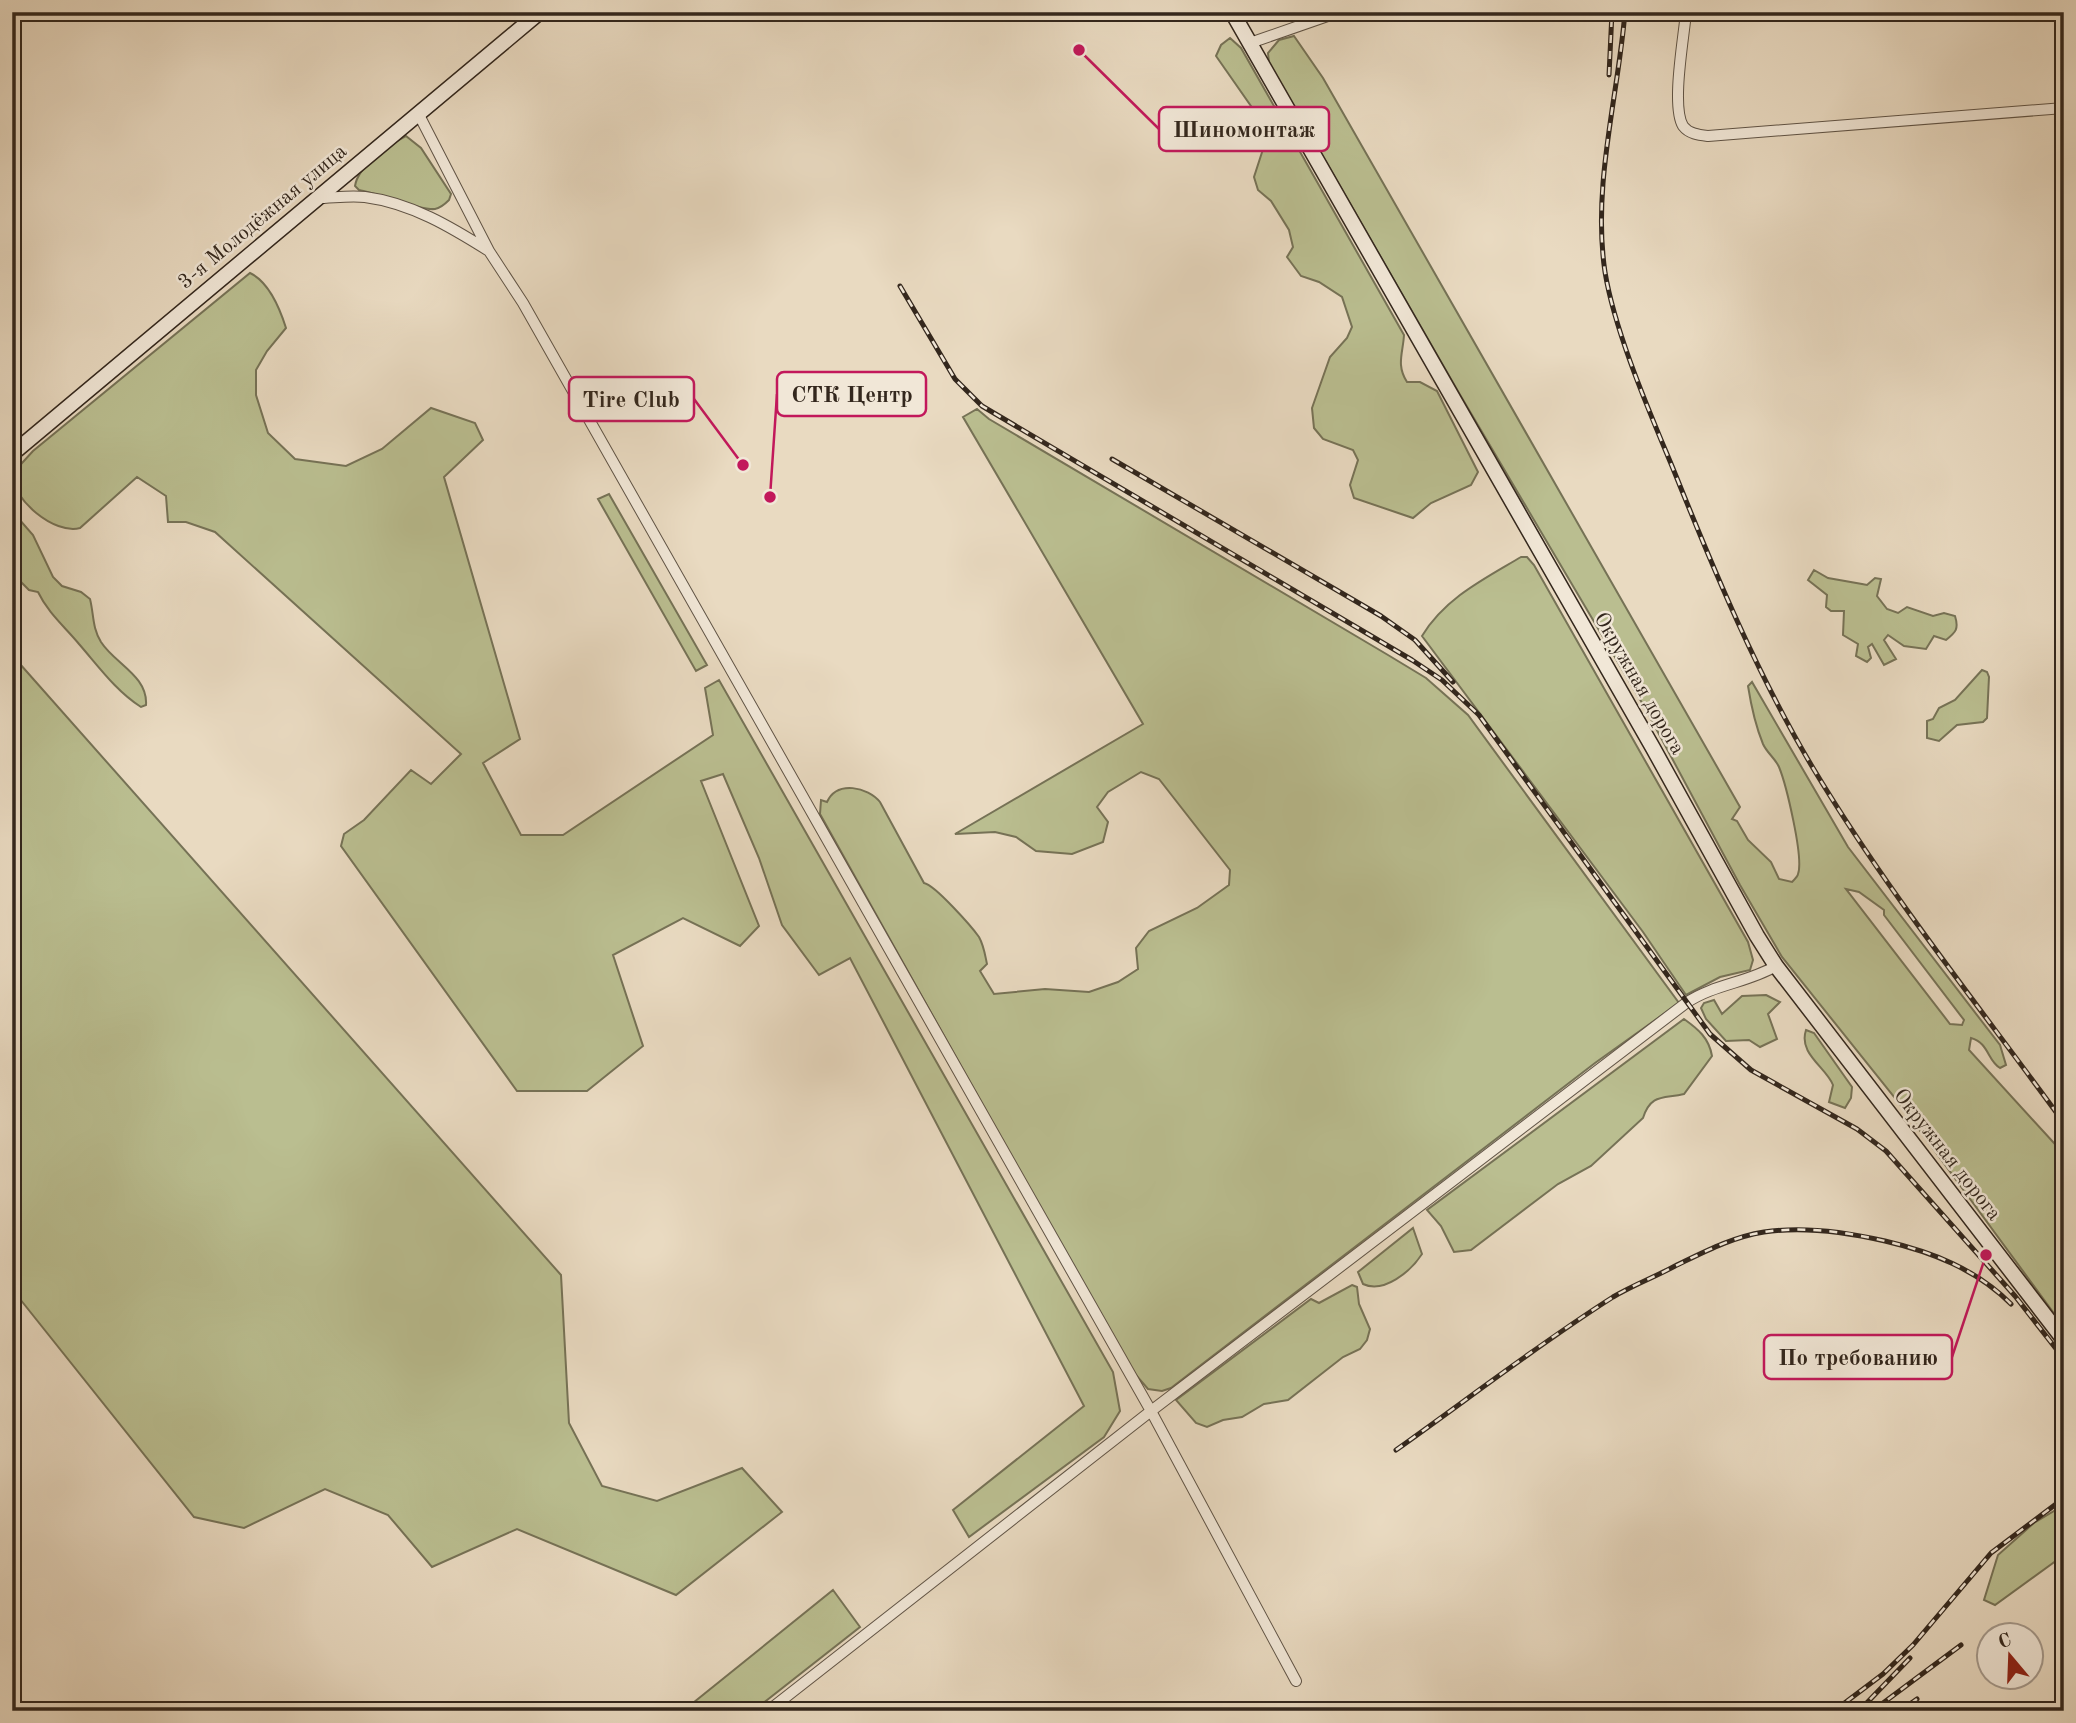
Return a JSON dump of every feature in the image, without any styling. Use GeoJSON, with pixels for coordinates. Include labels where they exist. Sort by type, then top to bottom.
{"type":"FeatureCollection","features":[{"type":"Feature","properties":{"kind":"main road","name":"3-я Молодёжная улица"},"geometry":{"type":"LineString","coordinates":[[12,454],[540,12]]}},
{"type":"Feature","properties":{"kind":"main road","name":"Окружная дорога"},"geometry":{"type":"LineString","coordinates":[[1232,12],[1776,966],[2064,1340]]}},
{"type":"Feature","properties":{"kind":"street"},"geometry":{"type":"LineString","coordinates":[[1250,43],[1339,12]]}},
{"type":"Feature","properties":{"kind":"street"},"geometry":{"type":"LineString","coordinates":[[1686,12],[1678,110],[1684,127],[1694,135],[2064,108]]}},
{"type":"Feature","properties":{"kind":"street"},"geometry":{"type":"LineString","coordinates":[[418,113],[489,251],[523,303],[1150,1411],[1296,1681]]}},
{"type":"Feature","properties":{"kind":"street"},"geometry":{"type":"LineString","coordinates":[[316,198],[365,197],[411,209],[449,226],[489,251]]}},
{"type":"Feature","properties":{"kind":"street"},"geometry":{"type":"LineString","coordinates":[[768,1711],[1150,1411],[1686,1003],[1701,993],[1748,980],[1776,966]]}},
{"type":"Feature","properties":{"kind":"green space"},"geometry":{"type":"Polygon","coordinates":[[[1294,36],[1323,78],[1740,807],[1732,819],[1737,821],[1748,840],[1771,862],[1779,879],[1792,882],[1798,875],[1799,866],[1793,821],[1779,767],[1765,747],[1758,730],[1748,686],[1752,682],[1848,847],[2000,1045],[2006,1065],[2000,1068],[1977,1040],[1971,1038],[1969,1050],[2064,1154],[2064,1327],[1907,1113],[1782,957],[1645,708],[1269,63],[1268,53],[1279,40],[1294,36]],[[1846,889],[1950,1024],[1962,1025],[1964,1020],[1884,915],[1884,910],[1859,892],[1846,889]]]}},
{"type":"Feature","properties":{"kind":"green space"},"geometry":{"type":"Polygon","coordinates":[[[1230,38],[1241,48],[1404,335],[1401,364],[1407,382],[1420,382],[1437,391],[1478,472],[1471,485],[1431,503],[1413,518],[1354,498],[1350,485],[1358,460],[1353,450],[1323,439],[1314,428],[1312,408],[1330,357],[1347,338],[1352,327],[1342,297],[1319,282],[1301,276],[1287,257],[1293,247],[1289,230],[1271,201],[1258,190],[1254,177],[1265,143],[1253,109],[1216,56],[1221,45],[1230,38]]]}},
{"type":"Feature","properties":{"kind":"green space"},"geometry":{"type":"Polygon","coordinates":[[[406,136],[421,148],[451,194],[449,200],[439,208],[420,207],[359,190],[355,186],[357,178],[368,164],[406,136]]]}},
{"type":"Feature","properties":{"kind":"green space"},"geometry":{"type":"Polygon","coordinates":[[[250,273],[268,289],[286,328],[256,370],[256,395],[268,433],[295,459],[346,466],[382,449],[431,408],[475,423],[483,440],[444,477],[520,739],[483,763],[521,835],[563,835],[713,735],[705,688],[719,680],[1113,1372],[1120,1411],[1104,1437],[969,1537],[953,1510],[1084,1406],[850,958],[819,975],[782,925],[759,858],[723,774],[701,781],[759,926],[740,946],[683,918],[613,955],[643,1046],[587,1091],[517,1091],[341,846],[344,834],[364,820],[411,770],[431,784],[461,754],[215,532],[186,522],[168,522],[166,496],[137,477],[80,528],[70,529],[47,521],[19,494],[12,474],[33,451],[250,273]]]}},
{"type":"Feature","properties":{"kind":"green space"},"geometry":{"type":"Polygon","coordinates":[[[977,409],[989,419],[1426,678],[1468,715],[1679,1003],[1595,1063],[1171,1388],[1162,1391],[1148,1389],[1129,1367],[820,814],[821,800],[827,802],[832,795],[845,788],[861,790],[880,802],[924,883],[944,898],[979,937],[987,964],[980,971],[994,994],[1045,989],[1089,992],[1118,982],[1138,969],[1136,948],[1149,931],[1197,908],[1229,885],[1230,870],[1159,779],[1141,772],[1108,792],[1097,807],[1108,822],[1103,842],[1072,854],[1036,851],[1016,837],[995,832],[955,834],[1143,724],[963,417],[977,409]]]}},
{"type":"Feature","properties":{"kind":"green space"},"geometry":{"type":"Polygon","coordinates":[[[609,494],[707,665],[696,671],[598,499],[609,494]]]}},
{"type":"Feature","properties":{"kind":"green space"},"geometry":{"type":"Polygon","coordinates":[[[12,511],[33,535],[53,577],[62,586],[81,592],[90,599],[98,637],[142,686],[146,705],[141,707],[116,686],[52,613],[38,592],[29,590],[20,581],[12,584],[12,511]]]}},
{"type":"Feature","properties":{"kind":"green space"},"geometry":{"type":"Polygon","coordinates":[[[1521,557],[1527,557],[1534,565],[1748,942],[1753,960],[1750,970],[1720,977],[1686,995],[1643,932],[1422,636],[1454,600],[1521,557]]]}},
{"type":"Feature","properties":{"kind":"green space"},"geometry":{"type":"Polygon","coordinates":[[[1814,570],[1828,578],[1867,585],[1875,578],[1881,579],[1877,596],[1887,609],[1898,613],[1907,607],[1933,616],[1944,613],[1955,616],[1956,630],[1946,640],[1934,636],[1926,649],[1904,646],[1888,635],[1884,640],[1896,659],[1884,665],[1872,644],[1868,647],[1871,658],[1867,662],[1856,656],[1858,644],[1843,635],[1844,611],[1831,611],[1826,607],[1827,595],[1808,580],[1814,570]]]}},
{"type":"Feature","properties":{"kind":"green space"},"geometry":{"type":"Polygon","coordinates":[[[12,655],[561,1275],[569,1423],[602,1486],[657,1501],[742,1468],[782,1512],[676,1595],[517,1529],[432,1567],[388,1515],[325,1489],[244,1528],[194,1517],[12,1289],[12,655]]]}},
{"type":"Feature","properties":{"kind":"green space"},"geometry":{"type":"Polygon","coordinates":[[[1982,670],[1987,672],[1989,677],[1987,718],[1983,722],[1957,725],[1939,741],[1927,738],[1927,721],[1933,719],[1939,708],[1955,700],[1982,670]]]}},
{"type":"Feature","properties":{"kind":"green space"},"geometry":{"type":"Polygon","coordinates":[[[1766,995],[1780,1002],[1768,1014],[1777,1039],[1760,1047],[1749,1040],[1726,1041],[1706,1019],[1701,1008],[1704,1003],[1714,1000],[1722,1014],[1742,996],[1766,995]]]}},
{"type":"Feature","properties":{"kind":"green space"},"geometry":{"type":"Polygon","coordinates":[[[1684,1019],[1702,1034],[1712,1056],[1684,1094],[1654,1101],[1643,1118],[1591,1166],[1558,1184],[1471,1250],[1454,1252],[1441,1226],[1427,1210],[1684,1019]]]}},
{"type":"Feature","properties":{"kind":"green space"},"geometry":{"type":"Polygon","coordinates":[[[1806,1030],[1814,1033],[1852,1087],[1851,1098],[1845,1108],[1829,1102],[1833,1085],[1809,1053],[1805,1039],[1806,1030]]]}},
{"type":"Feature","properties":{"kind":"green space"},"geometry":{"type":"Polygon","coordinates":[[[1413,1228],[1422,1254],[1417,1261],[1404,1274],[1388,1283],[1380,1286],[1363,1284],[1358,1272],[1413,1228]]]}},
{"type":"Feature","properties":{"kind":"green space"},"geometry":{"type":"Polygon","coordinates":[[[1352,1285],[1357,1287],[1359,1304],[1370,1329],[1367,1340],[1360,1349],[1343,1357],[1288,1400],[1264,1404],[1242,1417],[1223,1420],[1207,1427],[1196,1423],[1176,1400],[1311,1299],[1319,1303],[1352,1285]]]}},
{"type":"Feature","properties":{"kind":"green space"},"geometry":{"type":"Polygon","coordinates":[[[2064,1505],[2064,1555],[1995,1605],[1984,1600],[1998,1555],[2034,1523],[2064,1505]]]}},
{"type":"Feature","properties":{"kind":"green space"},"geometry":{"type":"Polygon","coordinates":[[[833,1590],[860,1627],[753,1711],[683,1711],[833,1590]]]}},
{"type":"Feature","properties":{"kind":"railway"},"geometry":{"type":"LineString","coordinates":[[1609,75],[1612,12]]}},
{"type":"Feature","properties":{"kind":"railway"},"geometry":{"type":"LineString","coordinates":[[1625,12],[1607,142],[1602,240],[1610,296],[1644,399],[1738,622],[1773,696],[1813,768],[1903,904],[2064,1123]]}},
{"type":"Feature","properties":{"kind":"railway"},"geometry":{"type":"LineString","coordinates":[[900,286],[955,379],[982,406],[1442,680],[1479,715],[1710,1034],[1751,1070],[1857,1129],[1886,1151],[2015,1296],[2057,1350]]}},
{"type":"Feature","properties":{"kind":"railway"},"geometry":{"type":"LineString","coordinates":[[1112,459],[1381,616],[1415,640],[1453,682]]}},
{"type":"Feature","properties":{"kind":"railway"},"geometry":{"type":"LineString","coordinates":[[1396,1450],[1613,1297],[1707,1250],[1752,1234],[1779,1230],[1825,1231],[1902,1245],[1968,1272],[2011,1304]]}},
{"type":"Feature","properties":{"kind":"railway"},"geometry":{"type":"LineString","coordinates":[[1834,1711],[1883,1674],[1913,1645],[1991,1553],[2064,1498]]}},
{"type":"Feature","properties":{"kind":"railway"},"geometry":{"type":"LineString","coordinates":[[1875,1709],[1961,1645]]}},
{"type":"Feature","properties":{"kind":"railway"},"geometry":{"type":"LineString","coordinates":[[1859,1711],[1910,1658]]}},
{"type":"Feature","properties":{"kind":"railway"},"geometry":{"type":"LineString","coordinates":[[1900,1711],[1917,1699]]}},
{"type":"Feature","properties":{"kind":"place","name":"Шиномонтаж"},"geometry":{"type":"Point","coordinates":[1079,50]}},
{"type":"Feature","properties":{"kind":"place","name":"Tire Club"},"geometry":{"type":"Point","coordinates":[743,465]}},
{"type":"Feature","properties":{"kind":"place","name":"СТК Центр"},"geometry":{"type":"Point","coordinates":[770,497]}},
{"type":"Feature","properties":{"kind":"place","name":"По требованию"},"geometry":{"type":"Point","coordinates":[1986,1255]}}]}
